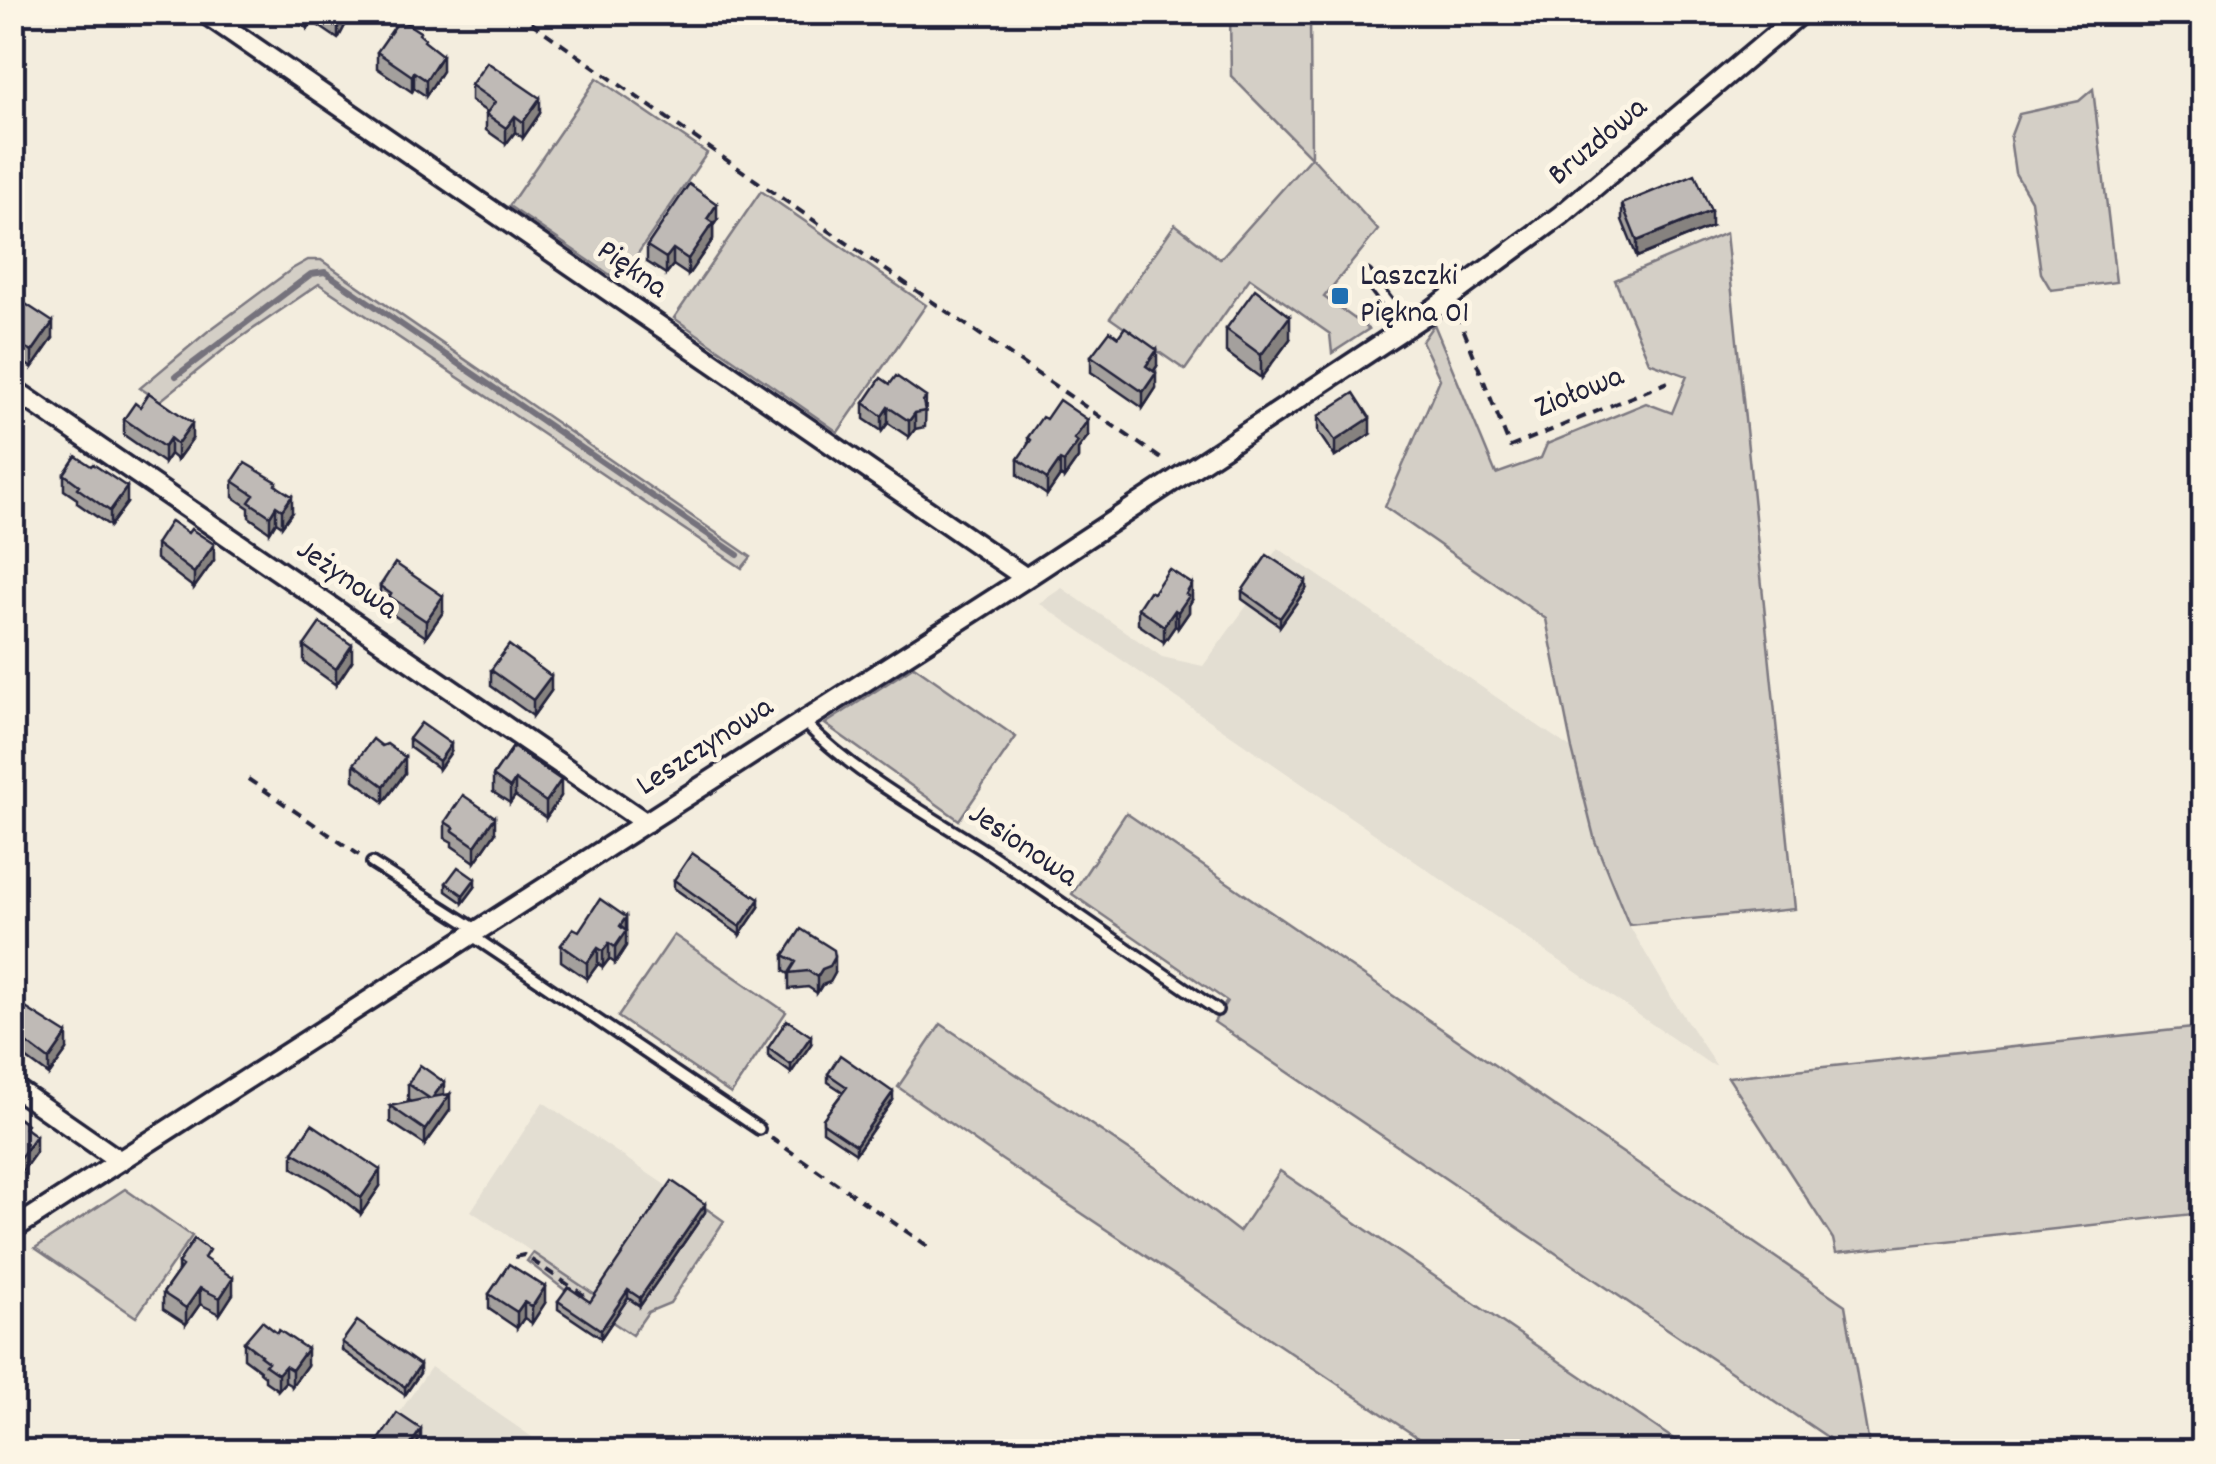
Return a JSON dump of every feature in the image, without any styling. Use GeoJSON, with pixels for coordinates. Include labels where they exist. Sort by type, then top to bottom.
{"type":"FeatureCollection","features":[{"type":"Feature","properties":{"kind":"street","name":"Piękna"},"geometry":{"type":"LineString","coordinates":[[203,12],[1026,578]]}},
{"type":"Feature","properties":{"kind":"street","name":"Bruzdowa"},"geometry":{"type":"LineString","coordinates":[[1428,313],[1561,214],[1802,12]]}},
{"type":"Feature","properties":{"kind":"street","name":"Leszczynowa"},"geometry":{"type":"LineString","coordinates":[[12,1230],[1026,578],[1428,313]]}},
{"type":"Feature","properties":{"kind":"street","name":"Jeżynowa"},"geometry":{"type":"LineString","coordinates":[[12,388],[646,823]]}},
{"type":"Feature","properties":{"kind":"street"},"geometry":{"type":"LineString","coordinates":[[12,1086],[120,1160]]}},
{"type":"Feature","properties":{"kind":"lane"},"geometry":{"type":"LineString","coordinates":[[1366,275],[1406,328]]}},
{"type":"Feature","properties":{"kind":"lane","name":"Jesionowa"},"geometry":{"type":"LineString","coordinates":[[803,721],[830,748],[1218,1010]]}},
{"type":"Feature","properties":{"kind":"lane"},"geometry":{"type":"LineString","coordinates":[[372,863],[759,1130]]}},
{"type":"Feature","properties":{"kind":"path"},"geometry":{"type":"LineString","coordinates":[[516,12],[1183,473]]}},
{"type":"Feature","properties":{"kind":"path","name":"Ziołowa"},"geometry":{"type":"LineString","coordinates":[[1450,296],[1510,448],[1668,382]]}},
{"type":"Feature","properties":{"kind":"path"},"geometry":{"type":"LineString","coordinates":[[248,779],[372,863]]}},
{"type":"Feature","properties":{"kind":"path"},"geometry":{"type":"LineString","coordinates":[[759,1130],[929,1247]]}},
{"type":"Feature","properties":{"kind":"path"},"geometry":{"type":"LineString","coordinates":[[515,1257],[524,1255],[596,1304]]}},
{"type":"Feature","properties":{"kind":"shaded area"},"geometry":{"type":"Polygon","coordinates":[[[1230,13],[1310,13],[1311,156],[1378,230],[1324,297],[1369,329],[1332,353],[1330,334],[1250,278],[1185,370],[1110,318],[1175,224],[1220,259],[1311,157],[1231,76],[1230,13]]]}},
{"type":"Feature","properties":{"kind":"shaded area"},"geometry":{"type":"Polygon","coordinates":[[[597,78],[707,153],[619,281],[509,206],[597,78]]]}},
{"type":"Feature","properties":{"kind":"shaded area"},"geometry":{"type":"Polygon","coordinates":[[[2093,89],[2116,282],[2051,290],[2041,273],[2031,200],[2015,173],[2010,138],[2019,114],[2079,101],[2093,89]]]}},
{"type":"Feature","properties":{"kind":"shaded area"},"geometry":{"type":"Polygon","coordinates":[[[761,191],[926,305],[838,432],[674,318],[761,191]]]}},
{"type":"Feature","properties":{"kind":"shaded area"},"geometry":{"type":"Polygon","coordinates":[[[1726,233],[1795,909],[1629,925],[1595,841],[1546,619],[1385,507],[1440,379],[1422,341],[1434,324],[1496,474],[1541,458],[1547,444],[1646,403],[1672,413],[1687,376],[1649,362],[1615,280],[1726,233]]]}},
{"type":"Feature","properties":{"kind":"shaded area"},"geometry":{"type":"Polygon","coordinates":[[[308,260],[321,260],[751,557],[742,568],[319,284],[227,347],[160,401],[140,388],[207,332],[308,260]]]}},
{"type":"Feature","properties":{"kind":"shaded area"},"geometry":{"type":"Polygon","coordinates":[[[1278,548],[1572,749],[1595,841],[1629,925],[1716,1065],[1039,603],[1062,588],[1162,657],[1203,666],[1248,604],[1278,548]]]}},
{"type":"Feature","properties":{"kind":"shaded area"},"geometry":{"type":"Polygon","coordinates":[[[914,666],[1016,737],[959,820],[825,724],[914,666]]]}},
{"type":"Feature","properties":{"kind":"shaded area"},"geometry":{"type":"Polygon","coordinates":[[[1126,813],[1845,1305],[1870,1451],[1848,1451],[1214,1022],[1227,1001],[1072,894],[1126,813]]]}},
{"type":"Feature","properties":{"kind":"shaded area"},"geometry":{"type":"Polygon","coordinates":[[[674,935],[786,1012],[731,1094],[618,1017],[674,935]]]}},
{"type":"Feature","properties":{"kind":"shaded area"},"geometry":{"type":"Polygon","coordinates":[[[941,1024],[1156,1168],[1239,1232],[1280,1171],[1691,1451],[1438,1451],[898,1087],[941,1024]]]}},
{"type":"Feature","properties":{"kind":"shaded area"},"geometry":{"type":"Polygon","coordinates":[[[2203,1027],[2203,1213],[1836,1253],[1833,1239],[1728,1077],[2203,1027]]]}},
{"type":"Feature","properties":{"kind":"shaded area"},"geometry":{"type":"Polygon","coordinates":[[[543,1102],[705,1212],[640,1306],[599,1297],[471,1211],[543,1102]]]}},
{"type":"Feature","properties":{"kind":"shaded area"},"geometry":{"type":"Polygon","coordinates":[[[125,1189],[192,1236],[136,1317],[35,1248],[125,1189]]]}},
{"type":"Feature","properties":{"kind":"shaded area"},"geometry":{"type":"Polygon","coordinates":[[[707,1209],[724,1221],[670,1303],[648,1312],[632,1335],[527,1261],[533,1253],[598,1297],[607,1284],[640,1306],[707,1209]]]}},
{"type":"Feature","properties":{"kind":"shaded area"},"geometry":{"type":"Polygon","coordinates":[[[431,1367],[552,1451],[372,1452],[431,1367]]]}},
{"type":"Feature","properties":{"kind":"building"},"geometry":{"type":"Polygon","coordinates":[[[323,12],[344,12],[338,23],[323,12]]]}},
{"type":"Feature","properties":{"kind":"building"},"geometry":{"type":"Polygon","coordinates":[[[400,19],[420,32],[424,41],[442,55],[426,80],[414,72],[412,76],[377,52],[400,19]]]}},
{"type":"Feature","properties":{"kind":"building"},"geometry":{"type":"Polygon","coordinates":[[[487,62],[540,98],[523,122],[515,116],[506,128],[486,114],[495,102],[471,85],[487,62]]]}},
{"type":"Feature","properties":{"kind":"building"},"geometry":{"type":"Polygon","coordinates":[[[1695,174],[1711,211],[1637,241],[1622,204],[1695,174]]]}},
{"type":"Feature","properties":{"kind":"building"},"geometry":{"type":"Polygon","coordinates":[[[689,184],[717,204],[707,219],[713,223],[688,259],[673,249],[666,258],[647,246],[689,184]]]}},
{"type":"Feature","properties":{"kind":"building"},"geometry":{"type":"Polygon","coordinates":[[[1255,289],[1290,316],[1261,355],[1226,329],[1255,289]]]}},
{"type":"Feature","properties":{"kind":"building"},"geometry":{"type":"Polygon","coordinates":[[[12,295],[53,322],[32,352],[12,339],[12,295]]]}},
{"type":"Feature","properties":{"kind":"building"},"geometry":{"type":"Polygon","coordinates":[[[1125,327],[1157,350],[1146,366],[1156,373],[1143,392],[1091,356],[1110,331],[1118,337],[1125,327]]]}},
{"type":"Feature","properties":{"kind":"building"},"geometry":{"type":"Polygon","coordinates":[[[896,376],[926,397],[925,411],[915,413],[909,421],[888,407],[882,416],[864,403],[881,378],[890,384],[896,376]]]}},
{"type":"Feature","properties":{"kind":"building"},"geometry":{"type":"Polygon","coordinates":[[[149,393],[192,423],[177,444],[170,438],[164,447],[124,419],[135,403],[140,407],[149,393]]]}},
{"type":"Feature","properties":{"kind":"building"},"geometry":{"type":"Polygon","coordinates":[[[1354,393],[1370,418],[1335,441],[1318,416],[1354,393]]]}},
{"type":"Feature","properties":{"kind":"building"},"geometry":{"type":"Polygon","coordinates":[[[1059,400],[1088,420],[1074,439],[1078,442],[1047,479],[1018,459],[1031,440],[1028,437],[1059,400]]]}},
{"type":"Feature","properties":{"kind":"building"},"geometry":{"type":"Polygon","coordinates":[[[76,456],[127,487],[110,511],[64,474],[76,456]]]}},
{"type":"Feature","properties":{"kind":"building"},"geometry":{"type":"Polygon","coordinates":[[[245,463],[292,496],[282,510],[276,506],[270,516],[249,502],[254,495],[233,481],[245,463]]]}},
{"type":"Feature","properties":{"kind":"building"},"geometry":{"type":"Polygon","coordinates":[[[171,521],[214,544],[194,573],[156,544],[171,521]]]}},
{"type":"Feature","properties":{"kind":"building"},"geometry":{"type":"Polygon","coordinates":[[[1267,555],[1306,581],[1280,618],[1242,591],[1267,555]]]}},
{"type":"Feature","properties":{"kind":"building"},"geometry":{"type":"Polygon","coordinates":[[[395,563],[443,596],[426,621],[380,586],[395,563]]]}},
{"type":"Feature","properties":{"kind":"building"},"geometry":{"type":"Polygon","coordinates":[[[1169,569],[1192,584],[1186,594],[1189,596],[1164,626],[1138,608],[1169,569]]]}},
{"type":"Feature","properties":{"kind":"building"},"geometry":{"type":"Polygon","coordinates":[[[320,623],[352,645],[336,669],[304,646],[320,623]]]}},
{"type":"Feature","properties":{"kind":"building"},"geometry":{"type":"Polygon","coordinates":[[[509,645],[551,676],[533,700],[491,670],[509,645]]]}},
{"type":"Feature","properties":{"kind":"building"},"geometry":{"type":"Polygon","coordinates":[[[421,723],[451,744],[439,761],[409,739],[421,723]]]}},
{"type":"Feature","properties":{"kind":"building"},"geometry":{"type":"Polygon","coordinates":[[[373,739],[405,757],[384,786],[354,764],[373,739]]]}},
{"type":"Feature","properties":{"kind":"building"},"geometry":{"type":"Polygon","coordinates":[[[513,747],[561,780],[546,802],[515,780],[510,788],[493,776],[513,747]]]}},
{"type":"Feature","properties":{"kind":"building"},"geometry":{"type":"Polygon","coordinates":[[[463,795],[495,817],[475,846],[445,822],[463,795]]]}},
{"type":"Feature","properties":{"kind":"building"},"geometry":{"type":"Polygon","coordinates":[[[692,853],[759,899],[740,927],[674,880],[692,853]]]}},
{"type":"Feature","properties":{"kind":"building"},"geometry":{"type":"Polygon","coordinates":[[[458,867],[475,879],[463,895],[446,883],[458,867]]]}},
{"type":"Feature","properties":{"kind":"building"},"geometry":{"type":"Polygon","coordinates":[[[600,899],[626,917],[620,926],[626,931],[615,947],[609,943],[603,951],[598,948],[587,963],[561,945],[573,928],[579,931],[600,899]]]}},
{"type":"Feature","properties":{"kind":"building"},"geometry":{"type":"Polygon","coordinates":[[[801,929],[834,950],[830,966],[817,977],[808,971],[789,973],[796,962],[784,955],[801,929]]]}},
{"type":"Feature","properties":{"kind":"building"},"geometry":{"type":"Polygon","coordinates":[[[24,1007],[67,1034],[49,1060],[12,1032],[12,1024],[24,1007]]]}},
{"type":"Feature","properties":{"kind":"building"},"geometry":{"type":"Polygon","coordinates":[[[787,1020],[811,1036],[791,1065],[768,1048],[787,1020]]]}},
{"type":"Feature","properties":{"kind":"building"},"geometry":{"type":"Polygon","coordinates":[[[840,1055],[893,1092],[856,1145],[823,1123],[847,1087],[828,1074],[840,1055]]]}},
{"type":"Feature","properties":{"kind":"building"},"geometry":{"type":"Polygon","coordinates":[[[420,1065],[444,1082],[433,1097],[450,1094],[425,1130],[390,1106],[429,1098],[408,1084],[420,1065]]]}},
{"type":"Feature","properties":{"kind":"building"},"geometry":{"type":"Polygon","coordinates":[[[12,1114],[36,1136],[15,1165],[12,1163],[12,1114]]]}},
{"type":"Feature","properties":{"kind":"building"},"geometry":{"type":"Polygon","coordinates":[[[312,1124],[380,1170],[361,1198],[293,1152],[312,1124]]]}},
{"type":"Feature","properties":{"kind":"building"},"geometry":{"type":"Polygon","coordinates":[[[672,1181],[705,1204],[640,1298],[628,1290],[601,1330],[558,1301],[568,1287],[590,1302],[672,1181]]]}},
{"type":"Feature","properties":{"kind":"building"},"geometry":{"type":"Polygon","coordinates":[[[194,1239],[209,1250],[204,1258],[233,1278],[220,1298],[200,1288],[186,1308],[163,1293],[182,1266],[178,1263],[194,1239]]]}},
{"type":"Feature","properties":{"kind":"building"},"geometry":{"type":"Polygon","coordinates":[[[509,1264],[545,1287],[532,1307],[524,1302],[517,1312],[489,1294],[509,1264]]]}},
{"type":"Feature","properties":{"kind":"building"},"geometry":{"type":"Polygon","coordinates":[[[262,1321],[307,1349],[292,1370],[285,1366],[278,1374],[244,1342],[262,1321]]]}},
{"type":"Feature","properties":{"kind":"building"},"geometry":{"type":"Polygon","coordinates":[[[357,1321],[420,1365],[405,1387],[342,1342],[357,1321]]]}},
{"type":"Feature","properties":{"kind":"building"},"geometry":{"type":"Polygon","coordinates":[[[397,1413],[421,1429],[406,1452],[371,1452],[397,1413]]]}},
{"type":"Feature","properties":{"kind":"building"},"geometry":{"type":"Polygon","coordinates":[[[12,1438],[21,1443],[15,1452],[12,1452],[12,1438]]]}},
{"type":"Feature","properties":{"kind":"waterway"},"geometry":{"type":"LineString","coordinates":[[176,376],[311,274],[325,272],[738,555]]}},
{"type":"Feature","properties":{"kind":"place","name":"Laszczki Piękna 01"},"geometry":{"type":"Point","coordinates":[1340,296]}}]}
